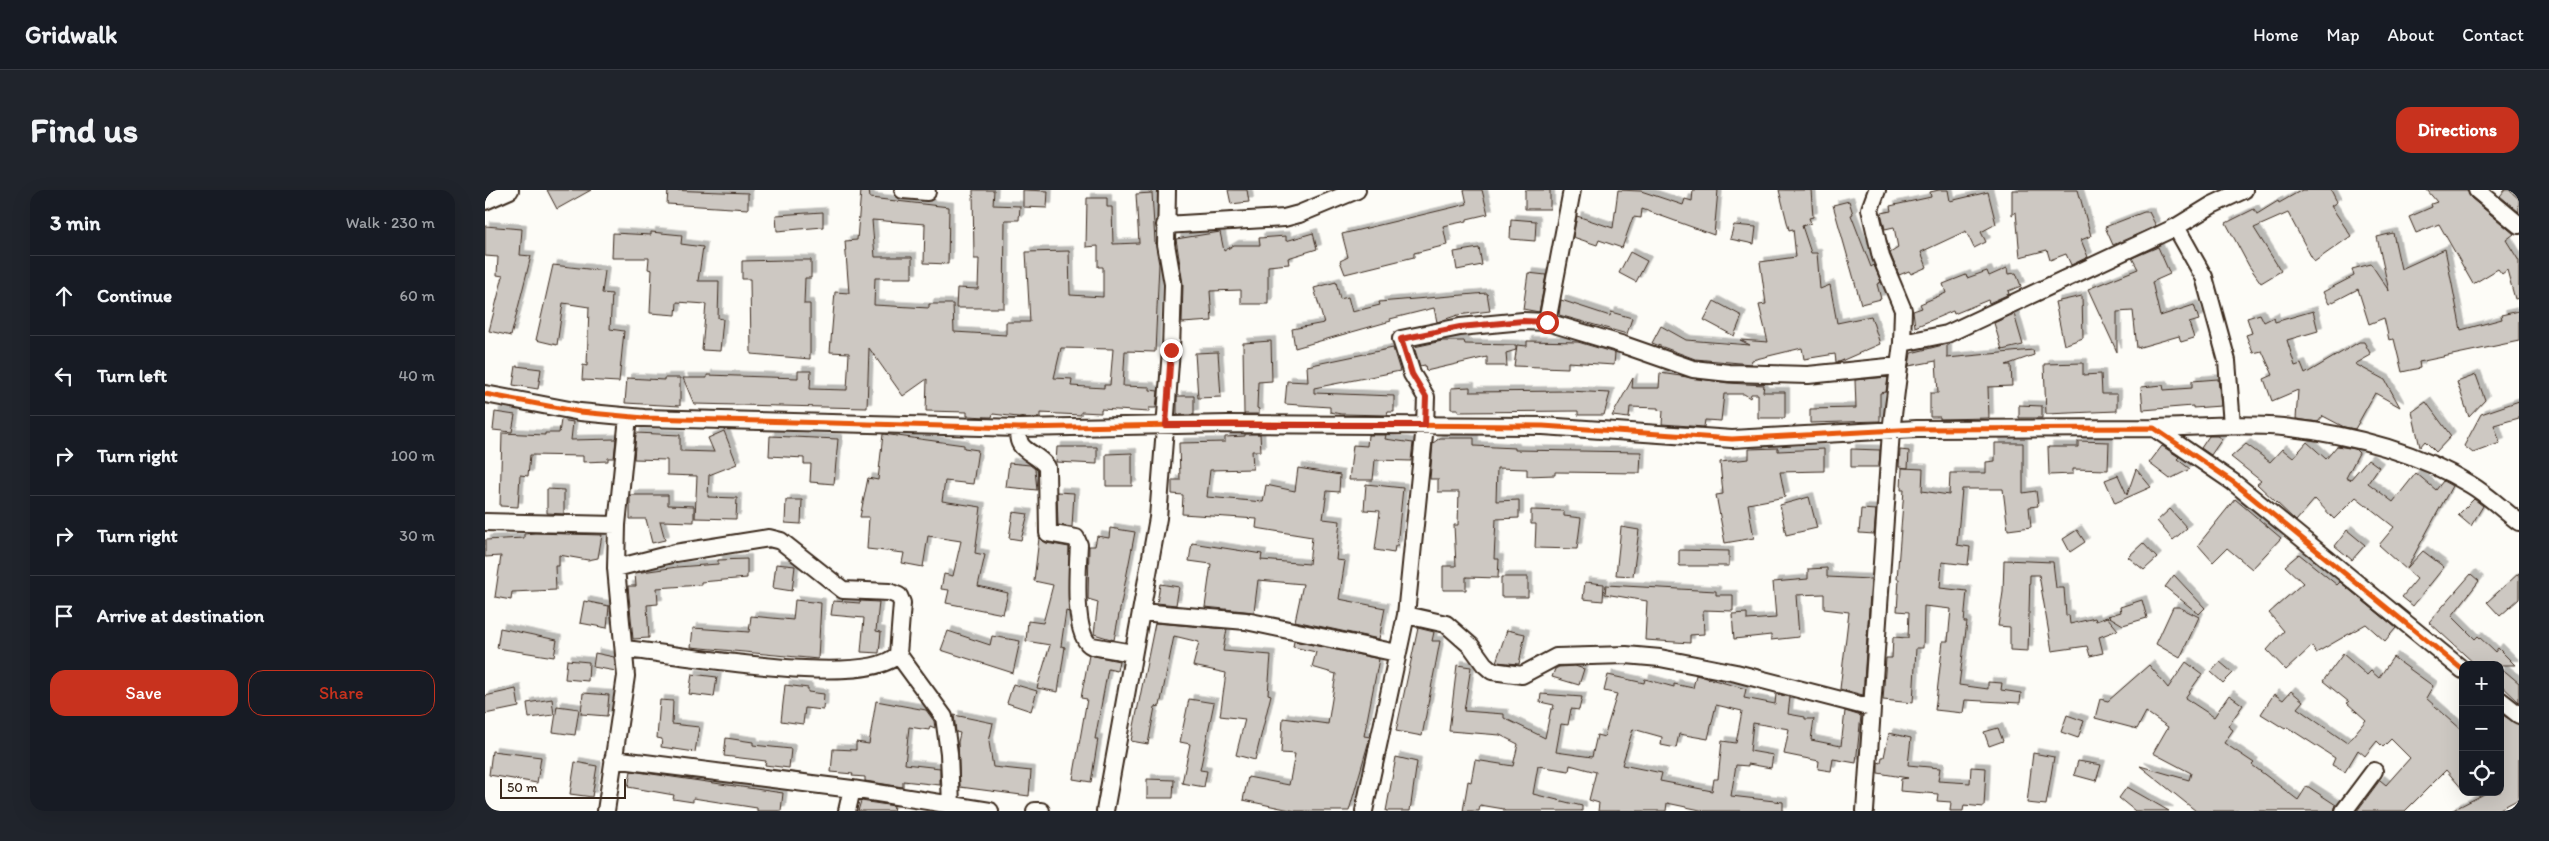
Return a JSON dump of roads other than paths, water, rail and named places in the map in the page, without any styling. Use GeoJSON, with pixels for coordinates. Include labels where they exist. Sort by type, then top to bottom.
{"type":"FeatureCollection","features":[{"type":"Feature","properties":{"kind":"street"},"geometry":{"type":"LineString","coordinates":[[485,201],[510,190]]}},
{"type":"Feature","properties":{"kind":"street"},"geometry":{"type":"LineString","coordinates":[[903,190],[927,192]]}},
{"type":"Feature","properties":{"kind":"street"},"geometry":{"type":"LineString","coordinates":[[1105,811],[1158,518],[1166,425],[1173,284],[1165,225],[1167,190]]}},
{"type":"Feature","properties":{"kind":"street"},"geometry":{"type":"LineString","coordinates":[[1165,225],[1284,218],[1299,214],[1357,190]]}},
{"type":"Feature","properties":{"kind":"street"},"geometry":{"type":"LineString","coordinates":[[1547,322],[1572,190]]}},
{"type":"Feature","properties":{"kind":"street"},"geometry":{"type":"LineString","coordinates":[[1865,811],[1891,431],[1902,343],[1902,305],[1881,257],[1870,209],[1877,190]]}},
{"type":"Feature","properties":{"kind":"street"},"geometry":{"type":"LineString","coordinates":[[1902,343],[1947,334],[2176,227],[2212,205],[2244,190]]}},
{"type":"Feature","properties":{"kind":"street"},"geometry":{"type":"LineString","coordinates":[[2477,190],[2519,225]]}},
{"type":"Feature","properties":{"kind":"street"},"geometry":{"type":"LineString","coordinates":[[2176,227],[2204,277],[2227,361],[2232,425]]}},
{"type":"Feature","properties":{"kind":"street"},"geometry":{"type":"LineString","coordinates":[[1364,811],[1405,615],[1425,425],[1426,397],[1412,374],[1401,339],[1460,327],[1523,321],[1547,322],[1702,370],[1729,373],[1809,375],[1898,366]]}},
{"type":"Feature","properties":{"kind":"street"},"geometry":{"type":"LineString","coordinates":[[485,394],[580,412],[628,417],[1019,428],[1166,425],[1543,426],[1732,439],[1891,431],[2154,428],[2232,425],[2283,427],[2364,441],[2446,471],[2473,486],[2519,522]]}},
{"type":"Feature","properties":{"kind":"street"},"geometry":{"type":"LineString","coordinates":[[606,811],[626,676],[618,610],[616,568],[617,525],[628,417]]}},
{"type":"Feature","properties":{"kind":"street"},"geometry":{"type":"LineString","coordinates":[[1019,428],[1017,439],[1020,445],[1047,466],[1048,533],[1075,538],[1078,541],[1076,602],[1086,642],[1091,646],[1133,653]]}},
{"type":"Feature","properties":{"kind":"street"},"geometry":{"type":"LineString","coordinates":[[2154,428],[2233,482],[2459,667]]}},
{"type":"Feature","properties":{"kind":"street"},"geometry":{"type":"LineString","coordinates":[[485,522],[617,525]]}},
{"type":"Feature","properties":{"kind":"street"},"geometry":{"type":"LineString","coordinates":[[616,568],[713,546],[760,538],[781,541],[843,590],[889,592],[899,596],[902,603],[898,654],[945,717],[949,753],[951,806]]}},
{"type":"Feature","properties":{"kind":"street"},"geometry":{"type":"LineString","coordinates":[[1141,612],[1246,621],[1397,653]]}},
{"type":"Feature","properties":{"kind":"street"},"geometry":{"type":"LineString","coordinates":[[1405,615],[1446,624],[1471,646],[1492,671],[1523,675],[1556,657],[1626,655],[1660,658],[1736,673],[1872,708]]}},
{"type":"Feature","properties":{"kind":"street"},"geometry":{"type":"LineString","coordinates":[[624,649],[817,671],[888,663],[898,654]]}},
{"type":"Feature","properties":{"kind":"street"},"geometry":{"type":"LineString","coordinates":[[2504,703],[2519,715]]}},
{"type":"Feature","properties":{"kind":"street"},"geometry":{"type":"LineString","coordinates":[[613,759],[852,789],[990,811]]}},
{"type":"Feature","properties":{"kind":"street"},"geometry":{"type":"LineString","coordinates":[[2344,811],[2374,771]]}},
{"type":"Feature","properties":{"kind":"street"},"geometry":{"type":"LineString","coordinates":[[847,811],[852,789]]}},
{"type":"Feature","properties":{"kind":"street"},"geometry":{"type":"LineString","coordinates":[[1035,811],[1041,811]]}}]}
